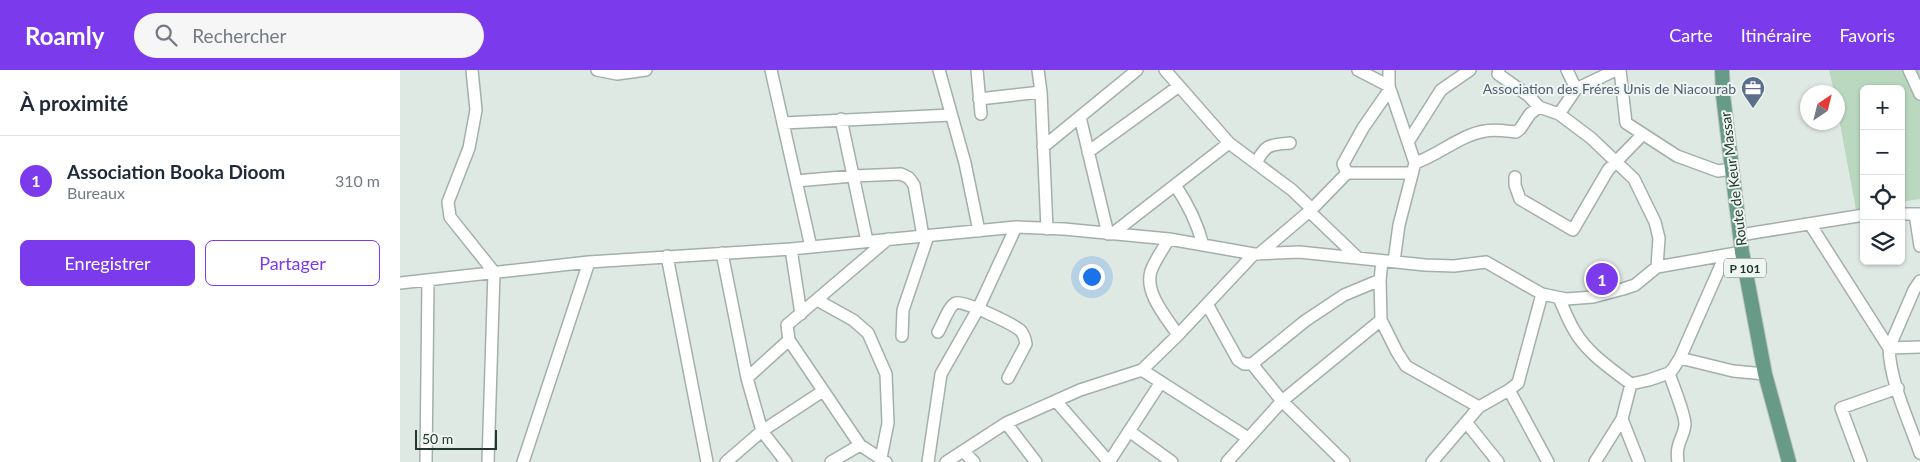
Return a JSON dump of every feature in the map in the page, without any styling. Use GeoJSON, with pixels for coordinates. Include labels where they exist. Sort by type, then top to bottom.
{"type":"FeatureCollection","features":[{"type":"Feature","properties":{"kind":"main road","name":"Route de Keur Massar"},"geometry":{"type":"LineString","coordinates":[[1722,70],[1742,252],[1765,374],[1789,462]]}},
{"type":"Feature","properties":{"kind":"street"},"geometry":{"type":"LineString","coordinates":[[472,70],[476,110],[470,148],[448,202],[448,210],[450,217],[494,272],[488,462]]}},
{"type":"Feature","properties":{"kind":"street"},"geometry":{"type":"LineString","coordinates":[[597,70],[616,72],[646,70]]}},
{"type":"Feature","properties":{"kind":"street"},"geometry":{"type":"LineString","coordinates":[[771,70],[811,246]]}},
{"type":"Feature","properties":{"kind":"street"},"geometry":{"type":"LineString","coordinates":[[939,70],[965,163],[979,231]]}},
{"type":"Feature","properties":{"kind":"street"},"geometry":{"type":"LineString","coordinates":[[977,70],[981,114]]}},
{"type":"Feature","properties":{"kind":"street"},"geometry":{"type":"LineString","coordinates":[[1038,70],[1041,92],[1047,229]]}},
{"type":"Feature","properties":{"kind":"street"},"geometry":{"type":"LineString","coordinates":[[1043,147],[1137,70]]}},
{"type":"Feature","properties":{"kind":"street"},"geometry":{"type":"LineString","coordinates":[[1165,70],[1229,143],[1292,190],[1358,258]]}},
{"type":"Feature","properties":{"kind":"street"},"geometry":{"type":"LineString","coordinates":[[1358,70],[1390,88]]}},
{"type":"Feature","properties":{"kind":"street"},"geometry":{"type":"LineString","coordinates":[[1389,70],[1390,88],[1408,142],[1413,168],[1399,225],[1380,280],[1380,320],[1390,341],[1406,366],[1479,407]]}},
{"type":"Feature","properties":{"kind":"street"},"geometry":{"type":"LineString","coordinates":[[1408,142],[1441,90],[1470,70]]}},
{"type":"Feature","properties":{"kind":"street"},"geometry":{"type":"LineString","coordinates":[[1499,70],[1498,74],[1528,96],[1539,107],[1559,114],[1591,138],[1634,179],[1655,222],[1659,238],[1657,267]]}},
{"type":"Feature","properties":{"kind":"street"},"geometry":{"type":"LineString","coordinates":[[1567,70],[1576,89]]}},
{"type":"Feature","properties":{"kind":"street"},"geometry":{"type":"LineString","coordinates":[[1559,114],[1576,89],[1616,70]]}},
{"type":"Feature","properties":{"kind":"street"},"geometry":{"type":"LineString","coordinates":[[1620,70],[1626,123],[1677,156],[1718,171],[1732,169]]}},
{"type":"Feature","properties":{"kind":"street"},"geometry":{"type":"LineString","coordinates":[[1909,70],[1919,88]]}},
{"type":"Feature","properties":{"kind":"street"},"geometry":{"type":"LineString","coordinates":[[1088,152],[1179,86]]}},
{"type":"Feature","properties":{"kind":"street"},"geometry":{"type":"LineString","coordinates":[[1347,173],[1343,164],[1363,128],[1390,88]]}},
{"type":"Feature","properties":{"kind":"street"},"geometry":{"type":"LineString","coordinates":[[980,99],[1041,92]]}},
{"type":"Feature","properties":{"kind":"street"},"geometry":{"type":"LineString","coordinates":[[946,462],[1006,423],[1080,390],[1142,370],[1256,254],[1310,210],[1347,173],[1413,168],[1469,136],[1484,131],[1516,132],[1520,130],[1530,114],[1539,107]]}},
{"type":"Feature","properties":{"kind":"street"},"geometry":{"type":"LineString","coordinates":[[783,123],[951,115]]}},
{"type":"Feature","properties":{"kind":"street"},"geometry":{"type":"LineString","coordinates":[[1080,117],[1110,234]]}},
{"type":"Feature","properties":{"kind":"street"},"geometry":{"type":"LineString","coordinates":[[841,119],[867,241]]}},
{"type":"Feature","properties":{"kind":"street"},"geometry":{"type":"LineString","coordinates":[[1515,177],[1514,185],[1520,199],[1574,230],[1601,181],[1616,161],[1643,134]]}},
{"type":"Feature","properties":{"kind":"street"},"geometry":{"type":"LineString","coordinates":[[1110,234],[1229,143]]}},
{"type":"Feature","properties":{"kind":"street"},"geometry":{"type":"LineString","coordinates":[[1256,163],[1262,152],[1269,145],[1290,143]]}},
{"type":"Feature","properties":{"kind":"street"},"geometry":{"type":"LineString","coordinates":[[796,181],[901,174],[909,178],[914,185],[925,236],[903,310],[902,336]]}},
{"type":"Feature","properties":{"kind":"street"},"geometry":{"type":"LineString","coordinates":[[1175,185],[1198,225],[1203,245]]}},
{"type":"Feature","properties":{"kind":"street"},"geometry":{"type":"LineString","coordinates":[[1905,214],[1918,214],[1920,246]]}},
{"type":"Feature","properties":{"kind":"street"},"geometry":{"type":"LineString","coordinates":[[1740,234],[1860,216]]}},
{"type":"Feature","properties":{"kind":"street"},"geometry":{"type":"LineString","coordinates":[[1810,224],[1890,348]]}},
{"type":"Feature","properties":{"kind":"street"},"geometry":{"type":"LineString","coordinates":[[928,462],[942,374],[978,309],[1016,228]]}},
{"type":"Feature","properties":{"kind":"street"},"geometry":{"type":"LineString","coordinates":[[400,283],[589,262],[791,250],[811,246],[1016,228],[1169,239],[1256,254],[1299,252],[1425,265],[1454,266],[1486,262],[1542,294],[1559,298],[1593,297],[1623,290],[1635,285],[1657,267],[1742,252]]}},
{"type":"Feature","properties":{"kind":"street"},"geometry":{"type":"LineString","coordinates":[[817,300],[853,320],[868,333],[886,374],[888,423],[883,460],[860,446],[788,340],[787,325],[888,239]]}},
{"type":"Feature","properties":{"kind":"street"},"geometry":{"type":"LineString","coordinates":[[1169,239],[1151,271],[1150,285],[1154,297],[1178,335]]}},
{"type":"Feature","properties":{"kind":"street"},"geometry":{"type":"LineString","coordinates":[[791,250],[801,314]]}},
{"type":"Feature","properties":{"kind":"street"},"geometry":{"type":"LineString","coordinates":[[722,253],[747,378],[762,431],[786,462]]}},
{"type":"Feature","properties":{"kind":"street"},"geometry":{"type":"LineString","coordinates":[[667,256],[706,462]]}},
{"type":"Feature","properties":{"kind":"street"},"geometry":{"type":"LineString","coordinates":[[1559,298],[1574,331],[1585,346],[1631,384],[1649,380],[1669,372],[1680,358],[1725,256]]}},
{"type":"Feature","properties":{"kind":"street"},"geometry":{"type":"LineString","coordinates":[[523,462],[589,262]]}},
{"type":"Feature","properties":{"kind":"street"},"geometry":{"type":"LineString","coordinates":[[426,462],[428,280]]}},
{"type":"Feature","properties":{"kind":"street"},"geometry":{"type":"LineString","coordinates":[[1207,304],[1238,360],[1244,364],[1252,364],[1306,321],[1344,295],[1380,280]]}},
{"type":"Feature","properties":{"kind":"street"},"geometry":{"type":"LineString","coordinates":[[1920,281],[1914,290],[1890,348],[1890,358],[1898,388],[1920,453]]}},
{"type":"Feature","properties":{"kind":"street"},"geometry":{"type":"LineString","coordinates":[[1432,462],[1479,407],[1509,390],[1519,380],[1542,294]]}},
{"type":"Feature","properties":{"kind":"street"},"geometry":{"type":"LineString","coordinates":[[938,332],[951,306],[956,303],[962,303],[978,309],[1018,329],[1024,335],[1026,344],[1008,378]]}},
{"type":"Feature","properties":{"kind":"street"},"geometry":{"type":"LineString","coordinates":[[1228,462],[1282,402],[1380,320]]}},
{"type":"Feature","properties":{"kind":"street"},"geometry":{"type":"LineString","coordinates":[[747,378],[788,340]]}},
{"type":"Feature","properties":{"kind":"street"},"geometry":{"type":"LineString","coordinates":[[1890,348],[1920,347]]}},
{"type":"Feature","properties":{"kind":"street"},"geometry":{"type":"LineString","coordinates":[[1680,358],[1733,372],[1765,374]]}},
{"type":"Feature","properties":{"kind":"street"},"geometry":{"type":"LineString","coordinates":[[1252,364],[1282,402],[1344,462]]}},
{"type":"Feature","properties":{"kind":"street"},"geometry":{"type":"LineString","coordinates":[[1142,370],[1248,438]]}},
{"type":"Feature","properties":{"kind":"street"},"geometry":{"type":"LineString","coordinates":[[1669,372],[1686,421],[1677,447],[1678,462]]}},
{"type":"Feature","properties":{"kind":"street"},"geometry":{"type":"LineString","coordinates":[[1056,401],[1109,462],[1161,382]]}},
{"type":"Feature","properties":{"kind":"street"},"geometry":{"type":"LineString","coordinates":[[1595,462],[1622,419],[1631,384]]}},
{"type":"Feature","properties":{"kind":"street"},"geometry":{"type":"LineString","coordinates":[[1860,462],[1841,408],[1898,388]]}},
{"type":"Feature","properties":{"kind":"street"},"geometry":{"type":"LineString","coordinates":[[1509,390],[1548,462]]}},
{"type":"Feature","properties":{"kind":"street"},"geometry":{"type":"LineString","coordinates":[[726,462],[762,431],[823,391]]}},
{"type":"Feature","properties":{"kind":"street"},"geometry":{"type":"LineString","coordinates":[[1908,419],[1920,414]]}},
{"type":"Feature","properties":{"kind":"street"},"geometry":{"type":"LineString","coordinates":[[1622,419],[1639,462]]}},
{"type":"Feature","properties":{"kind":"street"},"geometry":{"type":"LineString","coordinates":[[1466,422],[1498,462]]}},
{"type":"Feature","properties":{"kind":"street"},"geometry":{"type":"LineString","coordinates":[[1006,423],[1036,462]]}},
{"type":"Feature","properties":{"kind":"street"},"geometry":{"type":"LineString","coordinates":[[1129,431],[1172,462]]}},
{"type":"Feature","properties":{"kind":"street"},"geometry":{"type":"LineString","coordinates":[[831,462],[860,446]]}},
{"type":"Feature","properties":{"kind":"street"},"geometry":{"type":"LineString","coordinates":[[963,451],[974,462]]}},
{"type":"Feature","properties":{"kind":"green space"},"geometry":{"type":"Polygon","coordinates":[[[1829,70],[1920,70],[1920,199],[1905,201],[1905,85],[1860,85],[1860,210],[1856,210],[1841,130],[1845,130],[1845,85],[1832,85],[1829,70]]]}},
{"type":"Feature","properties":{"kind":"place","name":"Association des Fréres Unis de Niacourab"},"geometry":{"type":"Point","coordinates":[1753,109]}},
{"type":"Feature","properties":{"kind":"place","name":"Association Booka Dioom"},"geometry":{"type":"Point","coordinates":[1602,279]}}]}
